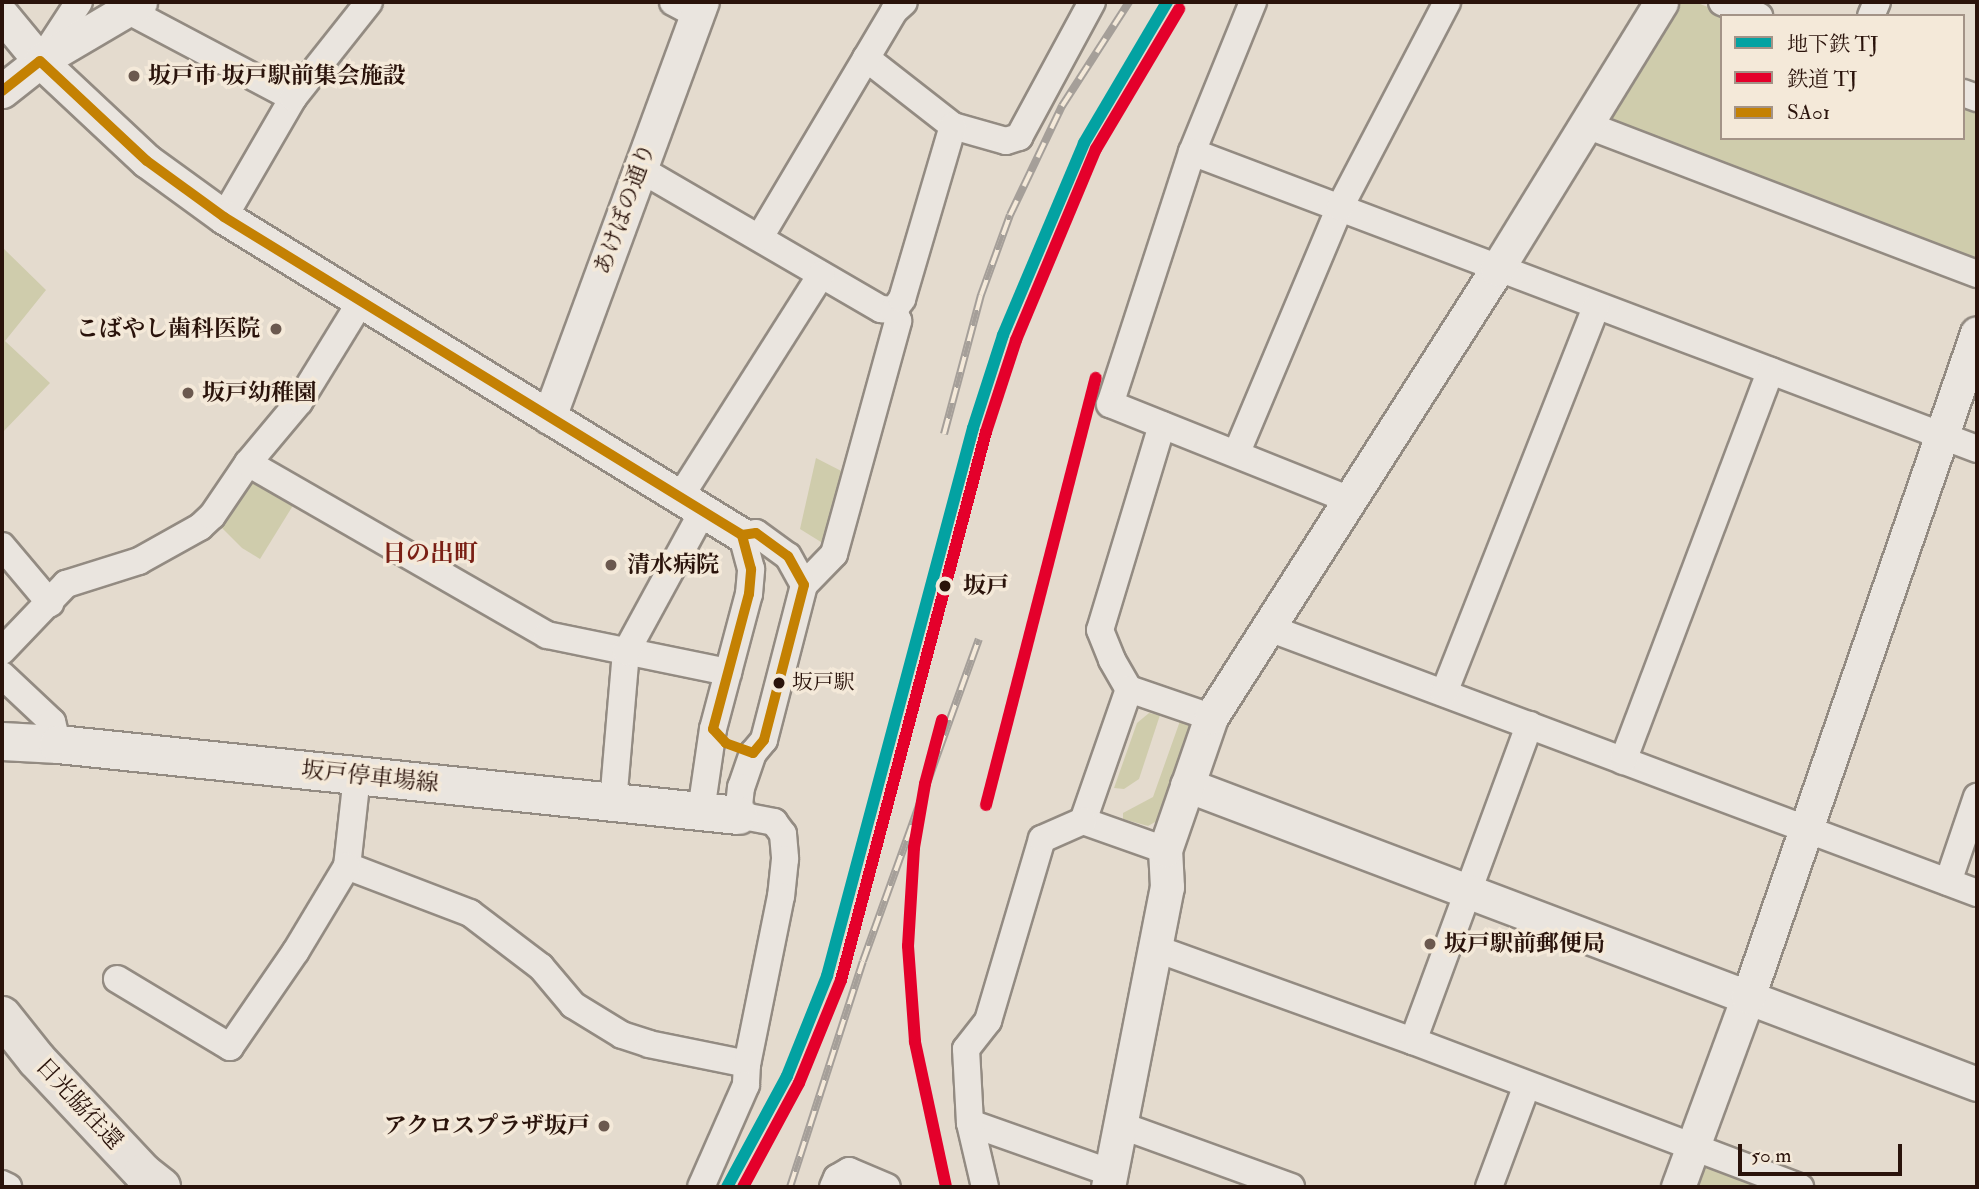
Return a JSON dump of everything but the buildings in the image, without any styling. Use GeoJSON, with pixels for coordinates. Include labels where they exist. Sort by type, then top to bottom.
{"type":"FeatureCollection","features":[{"type":"Feature","properties":{"kind":"main road","name":"坂戸停車場線"},"geometry":{"type":"LineString","coordinates":[[2,741],[58,744],[738,815]]}},
{"type":"Feature","properties":{"kind":"main road","name":"日光脇往還"},"geometry":{"type":"LineString","coordinates":[[2,1016],[37,1060],[146,1182]]}},
{"type":"Feature","properties":{"kind":"street"},"geometry":{"type":"LineString","coordinates":[[40,61],[79,2]]}},
{"type":"Feature","properties":{"kind":"street"},"geometry":{"type":"LineString","coordinates":[[224,217],[293,98],[369,2]]}},
{"type":"Feature","properties":{"kind":"street"},"geometry":{"type":"LineString","coordinates":[[760,237],[894,11],[904,2]]}},
{"type":"Feature","properties":{"kind":"street"},"geometry":{"type":"LineString","coordinates":[[866,58],[953,126],[1006,141],[1019,136],[1091,2]]}},
{"type":"Feature","properties":{"kind":"street"},"geometry":{"type":"LineString","coordinates":[[1253,2],[1192,152],[1110,404],[1237,452],[1350,500]]}},
{"type":"Feature","properties":{"kind":"street"},"geometry":{"type":"LineString","coordinates":[[1237,452],[1340,207],[1447,2]]}},
{"type":"Feature","properties":{"kind":"street"},"geometry":{"type":"LineString","coordinates":[[970,1123],[1110,1180],[1167,887],[1165,850],[1211,717],[1497,269],[1661,2]]}},
{"type":"Feature","properties":{"kind":"street"},"geometry":{"type":"LineString","coordinates":[[1722,2],[1754,14]]}},
{"type":"Feature","properties":{"kind":"street","name":"あけぼの通り"},"geometry":{"type":"LineString","coordinates":[[549,417],[640,169],[691,6]]}},
{"type":"Feature","properties":{"kind":"street"},"geometry":{"type":"LineString","coordinates":[[2,91],[40,61],[118,9],[293,98]]}},
{"type":"Feature","properties":{"kind":"street"},"geometry":{"type":"LineString","coordinates":[[2,15],[40,61],[147,161],[224,217],[360,303],[742,535],[756,533],[788,556],[804,585]]}},
{"type":"Feature","properties":{"kind":"street"},"geometry":{"type":"LineString","coordinates":[[1584,124],[1977,274]]}},
{"type":"Feature","properties":{"kind":"street"},"geometry":{"type":"LineString","coordinates":[[894,310],[902,299],[953,126]]}},
{"type":"Feature","properties":{"kind":"street"},"geometry":{"type":"LineString","coordinates":[[1192,152],[1977,449]]}},
{"type":"Feature","properties":{"kind":"street"},"geometry":{"type":"LineString","coordinates":[[640,169],[881,309],[894,310]]}},
{"type":"Feature","properties":{"kind":"street"},"geometry":{"type":"LineString","coordinates":[[613,803],[626,652],[692,504],[821,275]]}},
{"type":"Feature","properties":{"kind":"street"},"geometry":{"type":"LineString","coordinates":[[2,651],[66,584],[139,561],[200,527],[222,506],[248,463],[299,402],[360,303]]}},
{"type":"Feature","properties":{"kind":"street"},"geometry":{"type":"LineString","coordinates":[[1444,693],[1596,307]]}},
{"type":"Feature","properties":{"kind":"street"},"geometry":{"type":"LineString","coordinates":[[701,1187],[746,1085],[747,1065],[785,859],[783,834],[774,822],[738,815],[741,787],[753,753],[764,740],[804,585],[834,554],[898,321],[894,310]]}},
{"type":"Feature","properties":{"kind":"street"},"geometry":{"type":"LineString","coordinates":[[1678,1187],[1807,831],[1977,333]]}},
{"type":"Feature","properties":{"kind":"street"},"geometry":{"type":"LineString","coordinates":[[1623,761],[1770,371]]}},
{"type":"Feature","properties":{"kind":"street"},"geometry":{"type":"LineString","coordinates":[[1162,425],[1100,630],[1112,660],[1129,689],[1211,717]]}},
{"type":"Feature","properties":{"kind":"street"},"geometry":{"type":"LineString","coordinates":[[248,463],[547,635],[728,672]]}},
{"type":"Feature","properties":{"kind":"street"},"geometry":{"type":"LineString","coordinates":[[701,811],[713,729],[749,594],[751,569],[742,535]]}},
{"type":"Feature","properties":{"kind":"street"},"geometry":{"type":"LineString","coordinates":[[2,546],[50,603]]}},
{"type":"Feature","properties":{"kind":"street"},"geometry":{"type":"LineString","coordinates":[[1269,628],[1977,893]]}},
{"type":"Feature","properties":{"kind":"street"},"geometry":{"type":"LineString","coordinates":[[2,675],[52,722],[58,744]]}},
{"type":"Feature","properties":{"kind":"street"},"geometry":{"type":"LineString","coordinates":[[1083,821],[1129,689]]}},
{"type":"Feature","properties":{"kind":"street"},"geometry":{"type":"LineString","coordinates":[[1413,1041],[1529,726]]}},
{"type":"Feature","properties":{"kind":"street"},"geometry":{"type":"LineString","coordinates":[[713,729],[726,743],[753,753]]}},
{"type":"Feature","properties":{"kind":"street"},"geometry":{"type":"LineString","coordinates":[[117,979],[230,1047],[296,951],[347,866],[357,776]]}},
{"type":"Feature","properties":{"kind":"street"},"geometry":{"type":"LineString","coordinates":[[1187,785],[1977,1084]]}},
{"type":"Feature","properties":{"kind":"street"},"geometry":{"type":"LineString","coordinates":[[1948,882],[1977,797]]}},
{"type":"Feature","properties":{"kind":"street"},"geometry":{"type":"LineString","coordinates":[[985,1187],[970,1123],[966,1049],[988,1021],[1042,839],[1083,821],[1165,850]]}},
{"type":"Feature","properties":{"kind":"street"},"geometry":{"type":"LineString","coordinates":[[347,866],[470,913],[541,967],[573,1005],[622,1035],[649,1044],[747,1065]]}},
{"type":"Feature","properties":{"kind":"street"},"geometry":{"type":"LineString","coordinates":[[1154,948],[1413,1041],[1800,1187]]}},
{"type":"Feature","properties":{"kind":"street"},"geometry":{"type":"LineString","coordinates":[[1489,1187],[1527,1085]]}},
{"type":"Feature","properties":{"kind":"street"},"geometry":{"type":"LineString","coordinates":[[1120,1125],[1291,1187]]}},
{"type":"Feature","properties":{"kind":"street"},"geometry":{"type":"LineString","coordinates":[[833,1187],[837,1178],[849,1171],[887,1187]]}},
{"type":"Feature","properties":{"kind":"street"},"geometry":{"type":"LineString","coordinates":[[2,1184],[8,1187]]}},
{"type":"Feature","properties":{"kind":"shaded area"},"geometry":{"type":"Polygon","coordinates":[[[1669,2],[1695,2],[1726,14],[1720,14],[1720,140],[1965,140],[1965,106],[1977,110],[1977,262],[1601,119],[1669,2]]]}},
{"type":"Feature","properties":{"kind":"shaded area"},"geometry":{"type":"Polygon","coordinates":[[[2,247],[46,290],[5,341],[50,383],[2,433],[2,247]]]}},
{"type":"Feature","properties":{"kind":"shaded area"},"geometry":{"type":"Polygon","coordinates":[[[816,458],[849,475],[829,547],[800,529],[816,458]]]}},
{"type":"Feature","properties":{"kind":"shaded area"},"geometry":{"type":"Polygon","coordinates":[[[247,479],[297,499],[260,559],[242,548],[217,523],[247,479]]]}},
{"type":"Feature","properties":{"kind":"shaded area"},"geometry":{"type":"Polygon","coordinates":[[[1149,713],[1160,715],[1139,779],[1124,789],[1114,788],[1137,723],[1149,713]]]}},
{"type":"Feature","properties":{"kind":"shaded area"},"geometry":{"type":"Polygon","coordinates":[[[1180,721],[1191,725],[1157,821],[1148,826],[1123,819],[1123,813],[1153,797],[1180,721]]]}},
{"type":"Feature","properties":{"kind":"shaded area"},"geometry":{"type":"Polygon","coordinates":[[[1698,1160],[1772,1187],[1688,1187],[1698,1160]]]}},
{"type":"Feature","properties":{"kind":"railway"},"geometry":{"type":"LineString","coordinates":[[944,434],[981,295],[1010,215],[1062,106],[1129,2]]}},
{"type":"Feature","properties":{"kind":"railway"},"geometry":{"type":"LineString","coordinates":[[790,1187],[863,961],[979,639]]}},
{"type":"Feature","properties":{"kind":"metro line","name":"TJ"},"geometry":{"type":"LineString","coordinates":[[727,1187],[787,1076],[827,976],[973,428],[1003,335],[1084,143],[1167,2]]}},
{"type":"Feature","properties":{"kind":"rail line","name":"TJ"},"geometry":{"type":"LineString","coordinates":[[743,1187],[799,1083],[841,980],[986,432],[1016,340],[1096,149],[1179,9]]}},
{"type":"Feature","properties":{"kind":"rail line","name":"TJ"},"geometry":{"type":"LineString","coordinates":[[986,805],[1096,378]]}},
{"type":"Feature","properties":{"kind":"rail line","name":"TJ"},"geometry":{"type":"LineString","coordinates":[[942,720],[925,784],[914,848],[908,946],[915,1042],[946,1187]]}},
{"type":"Feature","properties":{"kind":"transit line","name":"SA01"},"geometry":{"type":"LineString","coordinates":[[2,91],[40,61],[147,161],[224,217],[742,535]]}},
{"type":"Feature","properties":{"kind":"transit line","name":"SA01"},"geometry":{"type":"LineString","coordinates":[[756,533],[788,556],[804,585],[764,740],[753,753],[726,743],[713,729],[749,594],[751,569],[742,535],[756,533]]}},
{"type":"Feature","properties":{"kind":"place","name":"坂戸市 坂戸駅前集会施設"},"geometry":{"type":"Point","coordinates":[134,76]}},
{"type":"Feature","properties":{"kind":"place","name":"こばやし歯科医院"},"geometry":{"type":"Point","coordinates":[276,329]}},
{"type":"Feature","properties":{"kind":"place","name":"坂戸幼稚園"},"geometry":{"type":"Point","coordinates":[188,393]}},
{"type":"Feature","properties":{"kind":"place","name":"清水病院"},"geometry":{"type":"Point","coordinates":[611,565]}},
{"type":"Feature","properties":{"kind":"place","name":"坂戸"},"geometry":{"type":"Point","coordinates":[945,586]}},
{"type":"Feature","properties":{"kind":"place","name":"坂戸駅"},"geometry":{"type":"Point","coordinates":[779,683]}},
{"type":"Feature","properties":{"kind":"place","name":"坂戸駅前郵便局"},"geometry":{"type":"Point","coordinates":[1430,944]}},
{"type":"Feature","properties":{"kind":"place","name":"アクロスプラザ坂戸"},"geometry":{"type":"Point","coordinates":[604,1126]}},
{"type":"Feature","properties":{"kind":"district","name":"日の出町"},"geometry":{"type":"Point","coordinates":[430,554]}}]}
